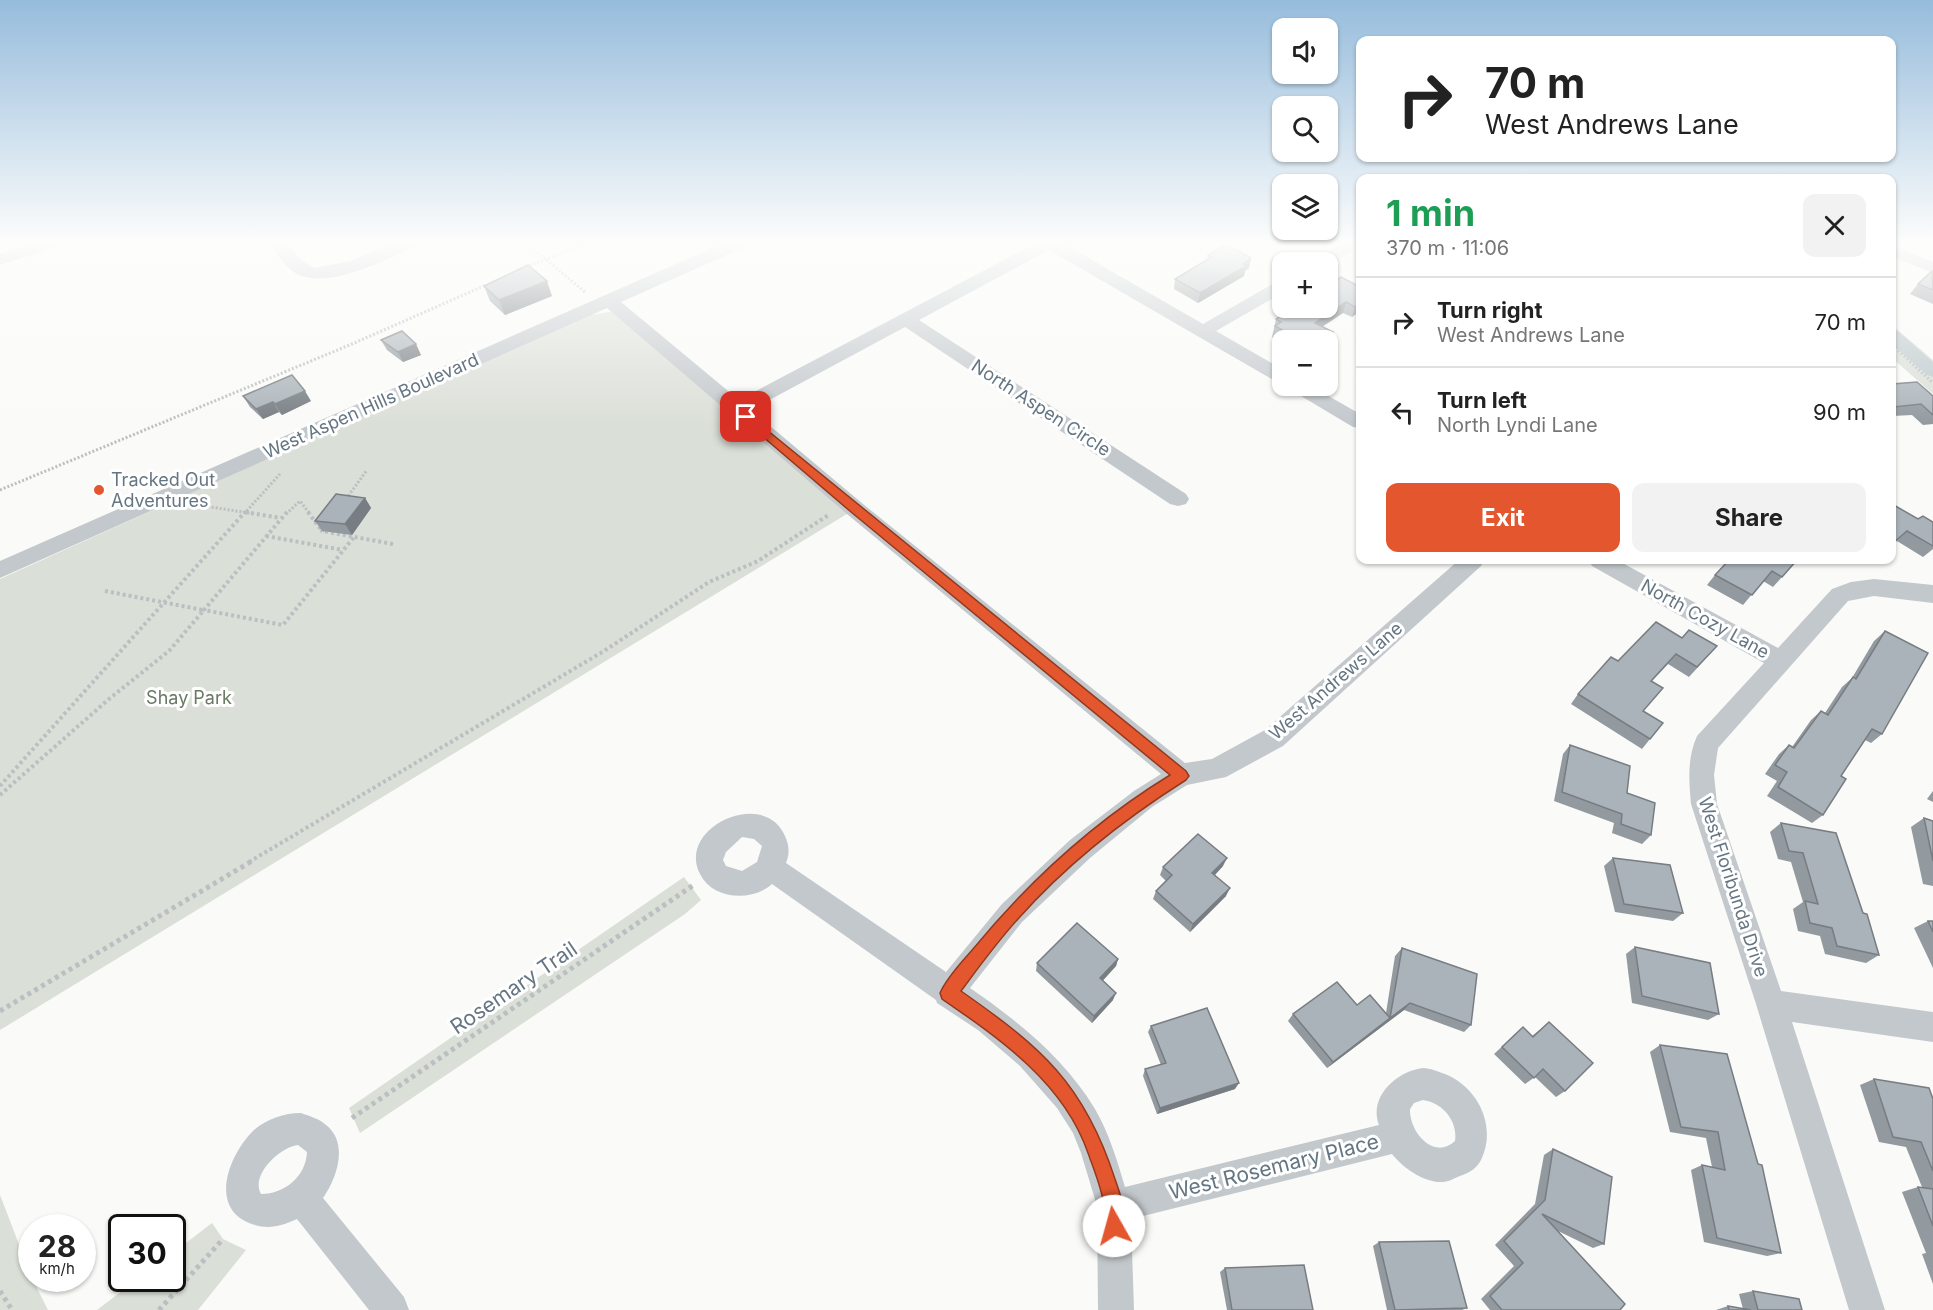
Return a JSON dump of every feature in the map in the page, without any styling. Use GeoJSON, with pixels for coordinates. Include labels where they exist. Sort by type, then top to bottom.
{"type":"FeatureCollection","features":[{"type":"Feature","properties":{"kind":"street","name":"West Aspen Hills Boulevard"},"geometry":{"type":"LineString","coordinates":[[0,570],[588,303]]}},
{"type":"Feature","properties":{"kind":"street"},"geometry":{"type":"LineString","coordinates":[[605,303],[1181,776]]}},
{"type":"Feature","properties":{"kind":"street"},"geometry":{"type":"LineString","coordinates":[[737,409],[933,303]]}},
{"type":"Feature","properties":{"kind":"street"},"geometry":{"type":"LineString","coordinates":[[1155,303],[1272,371]]}},
{"type":"Feature","properties":{"kind":"street"},"geometry":{"type":"LineString","coordinates":[[1204,331],[1252,303]]}},
{"type":"Feature","properties":{"kind":"street","name":"North Aspen Circle"},"geometry":{"type":"LineString","coordinates":[[904,318],[1178,499]]}},
{"type":"Feature","properties":{"kind":"street"},"geometry":{"type":"LineString","coordinates":[[1315,396],[1356,420]]}},
{"type":"Feature","properties":{"kind":"street","name":"West Andrews Lane"},"geometry":{"type":"LineString","coordinates":[[948,993],[1012,913],[1080,849],[1143,799],[1181,776],[1217,769],[1274,738],[1469,564]]}},
{"type":"Feature","properties":{"kind":"street","name":"North Cozy Lane"},"geometry":{"type":"LineString","coordinates":[[1607,564],[1779,661]]}},
{"type":"Feature","properties":{"kind":"street","name":"West Floribunda Drive"},"geometry":{"type":"LineString","coordinates":[[1867,1310],[1771,1004],[1704,804],[1701,775],[1706,744],[1831,603],[1852,590],[1875,586],[1933,594]]}},
{"type":"Feature","properties":{"kind":"street"},"geometry":{"type":"LineString","coordinates":[[771,868],[1011,1036],[1050,1075],[1068,1097],[1084,1122],[1096,1150],[1114,1206],[1116,1310]]}},
{"type":"Feature","properties":{"kind":"street"},"geometry":{"type":"LineString","coordinates":[[1771,1004],[1933,1027]]}},
{"type":"Feature","properties":{"kind":"street","name":"West Rosemary Place"},"geometry":{"type":"LineString","coordinates":[[1114,1206],[1398,1136]]}},
{"type":"Feature","properties":{"kind":"street"},"geometry":{"type":"LineString","coordinates":[[301,1197],[391,1310]]}},
{"type":"Feature","properties":{"kind":"path"},"geometry":{"type":"LineString","coordinates":[[0,490],[446,303]]}},
{"type":"Feature","properties":{"kind":"path"},"geometry":{"type":"LineString","coordinates":[[1896,349],[1933,383]]}},
{"type":"Feature","properties":{"kind":"path"},"geometry":{"type":"LineString","coordinates":[[341,505],[367,470]]}},
{"type":"Feature","properties":{"kind":"path"},"geometry":{"type":"LineString","coordinates":[[0,786],[280,474]]}},
{"type":"Feature","properties":{"kind":"path"},"geometry":{"type":"LineString","coordinates":[[0,795],[109,699],[169,651],[280,519],[300,501],[322,531],[393,544]]}},
{"type":"Feature","properties":{"kind":"path"},"geometry":{"type":"LineString","coordinates":[[184,502],[280,519]]}},
{"type":"Feature","properties":{"kind":"path"},"geometry":{"type":"LineString","coordinates":[[0,1011],[604,651],[709,582],[758,561],[833,512]]}},
{"type":"Feature","properties":{"kind":"path"},"geometry":{"type":"LineString","coordinates":[[322,531],[329,522]]}},
{"type":"Feature","properties":{"kind":"path"},"geometry":{"type":"LineString","coordinates":[[266,536],[344,550]]}},
{"type":"Feature","properties":{"kind":"path"},"geometry":{"type":"LineString","coordinates":[[105,591],[283,625],[354,537]]}},
{"type":"Feature","properties":{"kind":"path","name":"Rosemary Trail"},"geometry":{"type":"LineString","coordinates":[[352,1119],[695,884]]}},
{"type":"Feature","properties":{"kind":"path"},"geometry":{"type":"LineString","coordinates":[[159,1310],[223,1239]]}},
{"type":"Feature","properties":{"kind":"path"},"geometry":{"type":"LineString","coordinates":[[0,1291],[12,1310]]}},
{"type":"Feature","properties":{"kind":"green space","name":"Shay Park"},"geometry":{"type":"Polygon","coordinates":[[[621,310],[855,509],[0,1030],[0,579],[584,316],[621,310]]]}},
{"type":"Feature","properties":{"kind":"green space"},"geometry":{"type":"Polygon","coordinates":[[[1896,328],[1933,360],[1933,394],[1896,362],[1896,328]]]}},
{"type":"Feature","properties":{"kind":"green space"},"geometry":{"type":"Polygon","coordinates":[[[684,877],[701,900],[685,914],[360,1133],[349,1108],[684,877]]]}},
{"type":"Feature","properties":{"kind":"green space"},"geometry":{"type":"Polygon","coordinates":[[[0,1195],[18,1242],[18,1292],[39,1292],[48,1310],[0,1310],[0,1195]]]}},
{"type":"Feature","properties":{"kind":"green space"},"geometry":{"type":"Polygon","coordinates":[[[212,1223],[223,1239],[246,1250],[198,1310],[97,1310],[121,1292],[186,1292],[186,1243],[212,1223]]]}},
{"type":"Feature","properties":{"kind":"building"},"geometry":{"type":"Polygon","coordinates":[[[1322,318],[1315,323],[1329,330],[1282,330],[1275,326],[1281,322],[1276,319],[1322,318]]]}},
{"type":"Feature","properties":{"kind":"building"},"geometry":{"type":"Polygon","coordinates":[[[402,331],[416,344],[398,352],[381,340],[402,331]]]}},
{"type":"Feature","properties":{"kind":"building"},"geometry":{"type":"Polygon","coordinates":[[[292,375],[305,391],[275,404],[273,402],[256,409],[243,396],[292,375]]]}},
{"type":"Feature","properties":{"kind":"building"},"geometry":{"type":"Polygon","coordinates":[[[1917,382],[1933,396],[1933,415],[1921,404],[1896,407],[1896,384],[1917,382]]]}},
{"type":"Feature","properties":{"kind":"building"},"geometry":{"type":"Polygon","coordinates":[[[336,494],[365,498],[345,524],[315,521],[336,494]]]}},
{"type":"Feature","properties":{"kind":"building"},"geometry":{"type":"Polygon","coordinates":[[[1896,506],[1918,519],[1923,516],[1933,522],[1933,546],[1907,531],[1896,541],[1896,506]]]}},
{"type":"Feature","properties":{"kind":"building"},"geometry":{"type":"Polygon","coordinates":[[[1725,564],[1793,564],[1782,577],[1772,571],[1752,595],[1715,575],[1725,564]]]}},
{"type":"Feature","properties":{"kind":"building"},"geometry":{"type":"Polygon","coordinates":[[[1656,622],[1682,638],[1689,630],[1717,646],[1697,667],[1676,654],[1651,681],[1663,688],[1643,711],[1663,723],[1650,739],[1578,694],[1611,657],[1618,661],[1656,622]]]}},
{"type":"Feature","properties":{"kind":"building"},"geometry":{"type":"Polygon","coordinates":[[[1885,631],[1928,653],[1882,734],[1872,729],[1841,776],[1846,779],[1823,815],[1778,787],[1787,772],[1775,765],[1789,745],[1794,748],[1821,711],[1828,715],[1853,677],[1856,679],[1885,631]]]}},
{"type":"Feature","properties":{"kind":"building"},"geometry":{"type":"Polygon","coordinates":[[[1570,745],[1630,766],[1627,793],[1655,803],[1651,835],[1621,824],[1622,814],[1562,792],[1570,745]]]}},
{"type":"Feature","properties":{"kind":"building"},"geometry":{"type":"Polygon","coordinates":[[[1924,818],[1933,821],[1933,861],[1924,818]]]}},
{"type":"Feature","properties":{"kind":"building"},"geometry":{"type":"Polygon","coordinates":[[[1781,823],[1836,833],[1863,913],[1867,914],[1879,955],[1837,946],[1832,928],[1810,923],[1805,901],[1818,904],[1803,853],[1789,851],[1781,823]]]}},
{"type":"Feature","properties":{"kind":"building"},"geometry":{"type":"Polygon","coordinates":[[[1198,834],[1227,858],[1212,873],[1230,888],[1193,924],[1156,891],[1172,875],[1163,867],[1198,834]]]}},
{"type":"Feature","properties":{"kind":"building"},"geometry":{"type":"Polygon","coordinates":[[[1613,858],[1670,865],[1683,913],[1624,904],[1613,858]]]}},
{"type":"Feature","properties":{"kind":"building"},"geometry":{"type":"Polygon","coordinates":[[[1928,921],[1933,921],[1933,932],[1928,921]]]}},
{"type":"Feature","properties":{"kind":"building"},"geometry":{"type":"Polygon","coordinates":[[[1077,923],[1118,959],[1100,978],[1116,993],[1094,1016],[1037,963],[1077,923]]]}},
{"type":"Feature","properties":{"kind":"building"},"geometry":{"type":"Polygon","coordinates":[[[1635,947],[1710,963],[1719,1014],[1642,996],[1635,947]]]}},
{"type":"Feature","properties":{"kind":"building"},"geometry":{"type":"Polygon","coordinates":[[[1402,948],[1477,974],[1471,1025],[1410,1003],[1390,1018],[1402,948]]]}},
{"type":"Feature","properties":{"kind":"building"},"geometry":{"type":"Polygon","coordinates":[[[1337,982],[1357,1005],[1370,995],[1390,1018],[1333,1062],[1293,1014],[1337,982]]]}},
{"type":"Feature","properties":{"kind":"building"},"geometry":{"type":"Polygon","coordinates":[[[1207,1008],[1239,1083],[1160,1108],[1145,1069],[1166,1063],[1151,1026],[1207,1008]]]}},
{"type":"Feature","properties":{"kind":"building"},"geometry":{"type":"Polygon","coordinates":[[[1549,1022],[1593,1063],[1565,1091],[1543,1069],[1534,1078],[1502,1047],[1523,1027],[1533,1037],[1549,1022]]]}},
{"type":"Feature","properties":{"kind":"building"},"geometry":{"type":"Polygon","coordinates":[[[1660,1045],[1727,1054],[1758,1164],[1762,1165],[1781,1253],[1717,1238],[1702,1165],[1725,1170],[1718,1132],[1681,1127],[1660,1045]]]}},
{"type":"Feature","properties":{"kind":"building"},"geometry":{"type":"Polygon","coordinates":[[[1874,1079],[1929,1088],[1933,1099],[1933,1171],[1921,1142],[1893,1137],[1874,1079]]]}},
{"type":"Feature","properties":{"kind":"building"},"geometry":{"type":"Polygon","coordinates":[[[1553,1149],[1612,1177],[1604,1244],[1542,1214],[1625,1304],[1620,1310],[1502,1310],[1490,1296],[1523,1263],[1504,1241],[1545,1200],[1553,1149]]]}},
{"type":"Feature","properties":{"kind":"building"},"geometry":{"type":"Polygon","coordinates":[[[1918,1187],[1933,1189],[1933,1226],[1918,1187]]]}},
{"type":"Feature","properties":{"kind":"building"},"geometry":{"type":"Polygon","coordinates":[[[1449,1241],[1467,1308],[1395,1310],[1379,1242],[1449,1241]]]}},
{"type":"Feature","properties":{"kind":"building"},"geometry":{"type":"Polygon","coordinates":[[[1304,1265],[1313,1310],[1232,1310],[1225,1268],[1304,1265]]]}},
{"type":"Feature","properties":{"kind":"building"},"geometry":{"type":"Polygon","coordinates":[[[1753,1291],[1799,1299],[1802,1310],[1758,1310],[1753,1291]]]}},
{"type":"Feature","properties":{"kind":"building"},"geometry":{"type":"Polygon","coordinates":[[[1728,1306],[1751,1310],[1729,1310],[1728,1306]]]}},
{"type":"Feature","properties":{"kind":"waterway"},"geometry":{"type":"LineString","coordinates":[[1896,339],[1933,371]]}},
{"type":"Feature","properties":{"kind":"place","name":"Tracked Out Adventures"},"geometry":{"type":"Point","coordinates":[99,490]}},
{"type":"Feature","properties":{"kind":"route"},"geometry":{"type":"LineString","coordinates":[[746,417],[1181,776],[1143,799],[1080,849],[1012,913],[948,993],[1011,1036],[1031,1054],[1068,1097],[1084,1122],[1096,1150],[1114,1206],[1114,1226]]}}]}
